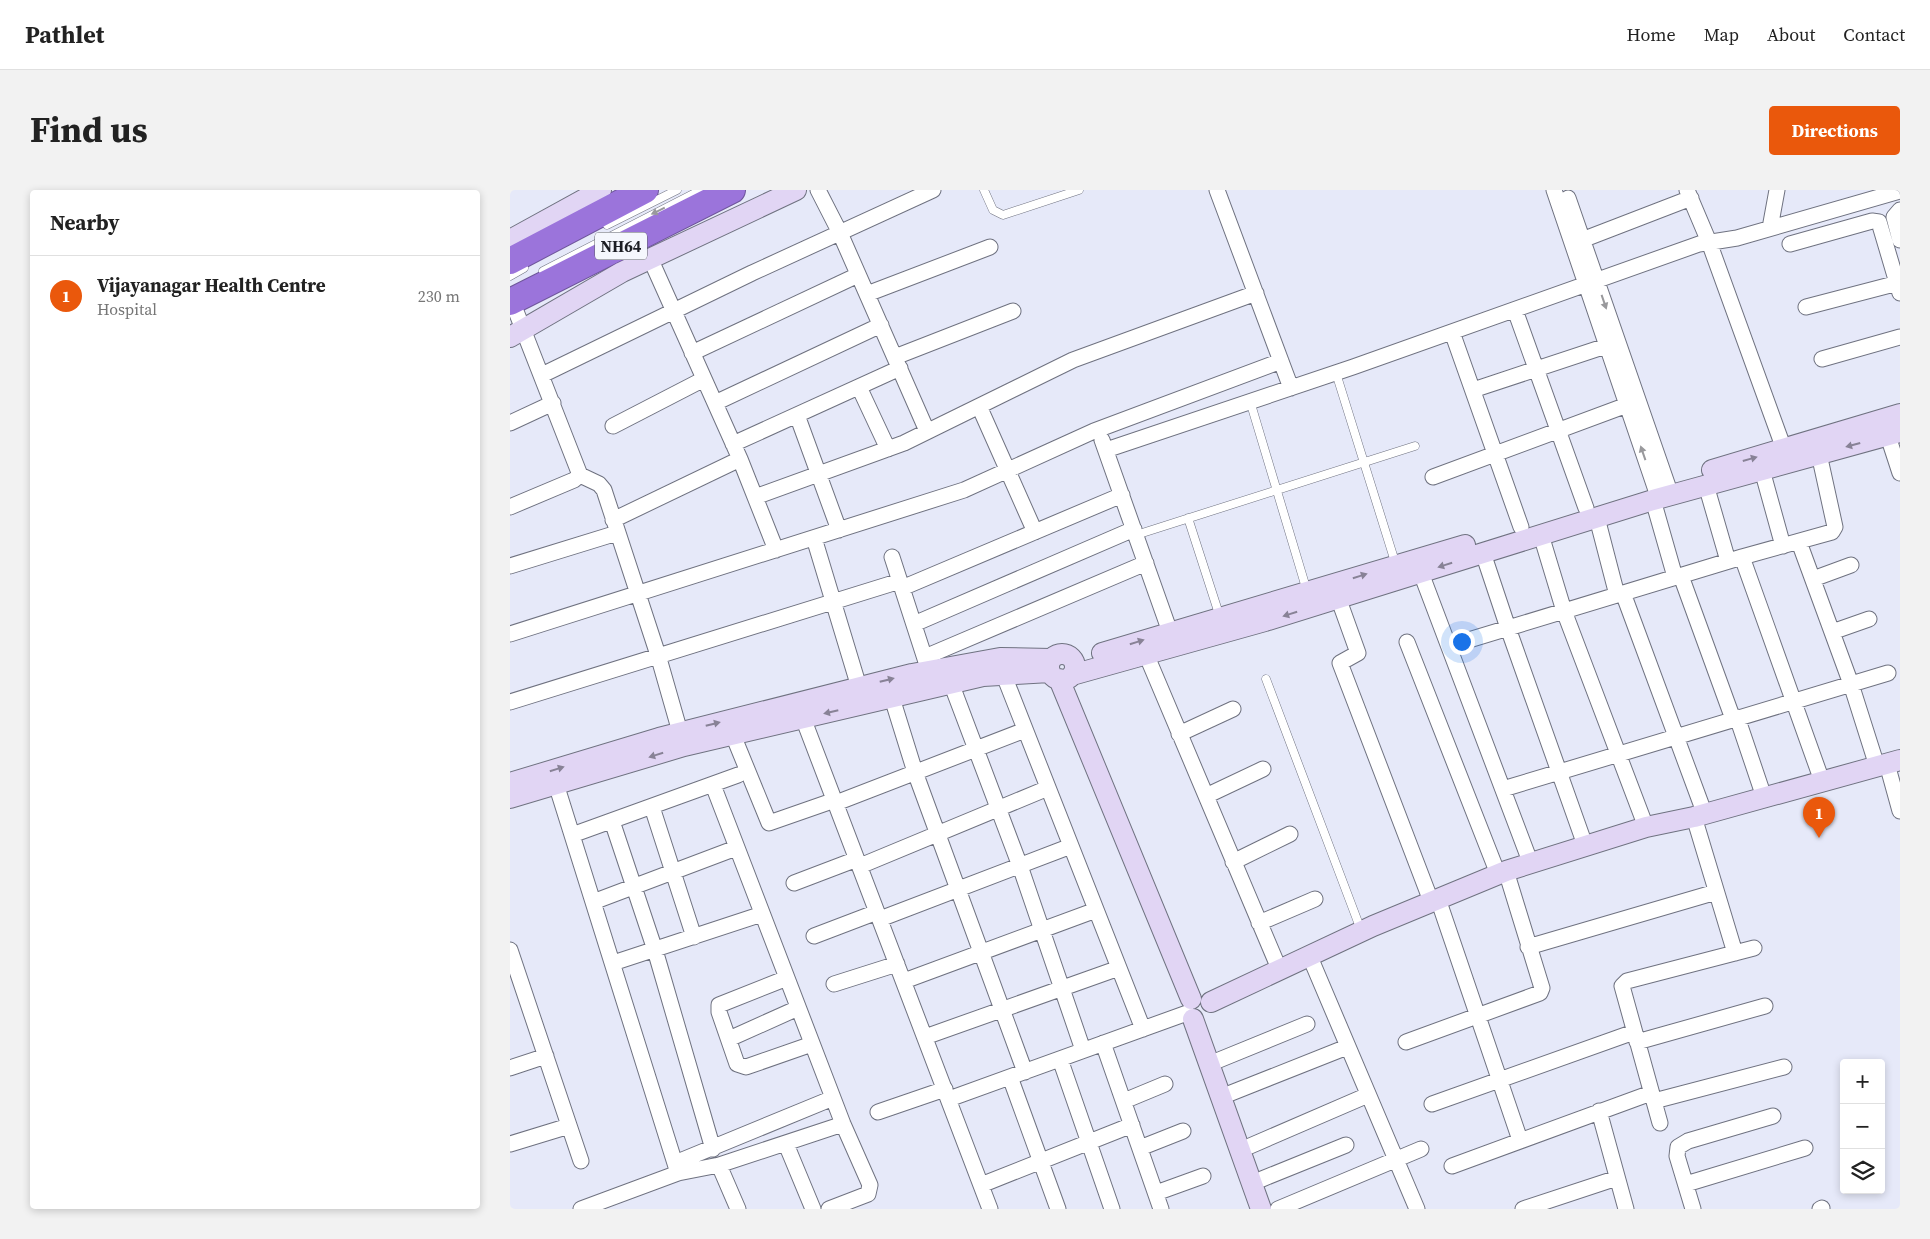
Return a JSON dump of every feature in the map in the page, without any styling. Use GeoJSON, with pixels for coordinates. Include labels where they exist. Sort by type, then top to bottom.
{"type":"FeatureCollection","features":[{"type":"Feature","properties":{"kind":"highway"},"geometry":{"type":"LineString","coordinates":[[522,262],[645,190]]}},
{"type":"Feature","properties":{"kind":"highway","name":"NH64"},"geometry":{"type":"LineString","coordinates":[[511,293],[732,190]]}},
{"type":"Feature","properties":{"kind":"street"},"geometry":{"type":"LineString","coordinates":[[510,240],[601,190]]}},
{"type":"Feature","properties":{"kind":"street"},"geometry":{"type":"LineString","coordinates":[[517,333],[622,272],[796,190]]}},
{"type":"Feature","properties":{"kind":"street"},"geometry":{"type":"LineString","coordinates":[[818,190],[840,233],[927,431]]}},
{"type":"Feature","properties":{"kind":"street"},"geometry":{"type":"LineString","coordinates":[[542,375],[673,311],[933,190]]}},
{"type":"Feature","properties":{"kind":"street"},"geometry":{"type":"LineString","coordinates":[[1217,190],[1291,388]]}},
{"type":"Feature","properties":{"kind":"street"},"geometry":{"type":"LineString","coordinates":[[1554,190],[1591,283],[1661,493],[1678,576],[1735,718],[1764,797]]}},
{"type":"Feature","properties":{"kind":"street"},"geometry":{"type":"LineString","coordinates":[[1565,190],[1582,240],[1606,346],[1661,493]]}},
{"type":"Feature","properties":{"kind":"street"},"geometry":{"type":"LineString","coordinates":[[1770,228],[1777,190]]}},
{"type":"Feature","properties":{"kind":"street"},"geometry":{"type":"LineString","coordinates":[[1106,450],[1336,373],[1709,242],[1737,238],[1900,191]]}},
{"type":"Feature","properties":{"kind":"street"},"geometry":{"type":"LineString","coordinates":[[1582,240],[1689,194],[1709,242],[1784,448]]}},
{"type":"Feature","properties":{"kind":"street"},"geometry":{"type":"LineString","coordinates":[[1900,210],[1894,217],[1900,240]]}},
{"type":"Feature","properties":{"kind":"street"},"geometry":{"type":"LineString","coordinates":[[1790,244],[1872,221],[1879,222],[1899,288],[1806,307]]}},
{"type":"Feature","properties":{"kind":"street"},"geometry":{"type":"LineString","coordinates":[[867,294],[990,247]]}},
{"type":"Feature","properties":{"kind":"street"},"geometry":{"type":"LineString","coordinates":[[650,258],[740,459],[776,550]]}},
{"type":"Feature","properties":{"kind":"street"},"geometry":{"type":"LineString","coordinates":[[692,353],[858,274]]}},
{"type":"Feature","properties":{"kind":"street"},"geometry":{"type":"LineString","coordinates":[[511,293],[517,333],[542,375],[580,475],[602,486],[636,594],[658,655],[680,732]]}},
{"type":"Feature","properties":{"kind":"street"},"geometry":{"type":"LineString","coordinates":[[755,497],[888,449],[1073,360],[1256,293]]}},
{"type":"Feature","properties":{"kind":"street"},"geometry":{"type":"LineString","coordinates":[[1515,310],[1592,513],[1620,594],[1677,736],[1699,815],[1716,892],[1735,953]]}},
{"type":"Feature","properties":{"kind":"street"},"geometry":{"type":"LineString","coordinates":[[733,444],[858,387],[897,363],[1012,311]]}},
{"type":"Feature","properties":{"kind":"street"},"geometry":{"type":"LineString","coordinates":[[715,403],[881,326]]}},
{"type":"Feature","properties":{"kind":"street"},"geometry":{"type":"LineString","coordinates":[[1452,332],[1497,453],[1521,527]]}},
{"type":"Feature","properties":{"kind":"street"},"geometry":{"type":"LineString","coordinates":[[1822,359],[1900,337]]}},
{"type":"Feature","properties":{"kind":"street"},"geometry":{"type":"LineString","coordinates":[[1473,390],[1606,346]]}},
{"type":"Feature","properties":{"kind":"street"},"geometry":{"type":"LineString","coordinates":[[510,634],[964,490],[1098,429],[1281,361]]}},
{"type":"Feature","properties":{"kind":"street"},"geometry":{"type":"LineString","coordinates":[[613,426],[704,379]]}},
{"type":"Feature","properties":{"kind":"street"},"geometry":{"type":"LineString","coordinates":[[858,387],[888,449]]}},
{"type":"Feature","properties":{"kind":"street"},"geometry":{"type":"LineString","coordinates":[[510,423],[553,404]]}},
{"type":"Feature","properties":{"kind":"street"},"geometry":{"type":"LineString","coordinates":[[1433,477],[1627,405]]}},
{"type":"Feature","properties":{"kind":"street"},"geometry":{"type":"LineString","coordinates":[[979,406],[1035,532]]}},
{"type":"Feature","properties":{"kind":"street"},"geometry":{"type":"LineString","coordinates":[[798,415],[839,530]]}},
{"type":"Feature","properties":{"kind":"street"},"geometry":{"type":"LineString","coordinates":[[1661,493],[1706,485],[1820,454],[1893,425]]}},
{"type":"Feature","properties":{"kind":"street"},"geometry":{"type":"LineString","coordinates":[[510,798],[684,746],[951,684],[1003,673],[1062,671],[1146,654],[1336,591],[1396,565],[1521,527],[1592,513],[1661,493],[1784,448],[1893,425]]}},
{"type":"Feature","properties":{"kind":"street"},"geometry":{"type":"LineString","coordinates":[[1893,425],[1900,473]]}},
{"type":"Feature","properties":{"kind":"street"},"geometry":{"type":"LineString","coordinates":[[1098,429],[1170,632]]}},
{"type":"Feature","properties":{"kind":"street"},"geometry":{"type":"LineString","coordinates":[[1449,646],[1834,530],[1820,454]]}},
{"type":"Feature","properties":{"kind":"street"},"geometry":{"type":"LineString","coordinates":[[510,566],[615,526],[740,459]]}},
{"type":"Feature","properties":{"kind":"street"},"geometry":{"type":"LineString","coordinates":[[1762,470],[1783,546]]}},
{"type":"Feature","properties":{"kind":"street"},"geometry":{"type":"LineString","coordinates":[[510,506],[574,480],[580,475]]}},
{"type":"Feature","properties":{"kind":"street"},"geometry":{"type":"LineString","coordinates":[[1706,485],[1792,701],[1822,782]]}},
{"type":"Feature","properties":{"kind":"street"},"geometry":{"type":"LineString","coordinates":[[510,702],[835,601],[901,585],[1122,496]]}},
{"type":"Feature","properties":{"kind":"street"},"geometry":{"type":"LineString","coordinates":[[927,664],[1000,658],[1062,671],[1170,632],[1307,592],[1336,591],[1422,572],[1541,535],[1592,513]]}},
{"type":"Feature","properties":{"kind":"street"},"geometry":{"type":"LineString","coordinates":[[914,624],[1135,532]]}},
{"type":"Feature","properties":{"kind":"street"},"geometry":{"type":"LineString","coordinates":[[1541,535],[1564,611],[1620,754],[1646,827]]}},
{"type":"Feature","properties":{"kind":"street"},"geometry":{"type":"LineString","coordinates":[[814,538],[835,601],[859,688]]}},
{"type":"Feature","properties":{"kind":"street"},"geometry":{"type":"LineString","coordinates":[[1799,542],[1851,684],[1888,763],[1900,811]]}},
{"type":"Feature","properties":{"kind":"street"},"geometry":{"type":"LineString","coordinates":[[1484,553],[1508,628],[1585,845]]}},
{"type":"Feature","properties":{"kind":"street"},"geometry":{"type":"LineString","coordinates":[[892,557],[927,664]]}},
{"type":"Feature","properties":{"kind":"street"},"geometry":{"type":"LineString","coordinates":[[510,783],[680,732],[859,688],[927,664],[1146,563]]}},
{"type":"Feature","properties":{"kind":"street"},"geometry":{"type":"LineString","coordinates":[[1813,579],[1851,565]]}},
{"type":"Feature","properties":{"kind":"street"},"geometry":{"type":"LineString","coordinates":[[1422,572],[1531,864]]}},
{"type":"Feature","properties":{"kind":"street"},"geometry":{"type":"LineString","coordinates":[[1336,591],[1358,653],[1340,663],[1435,900],[1500,1078],[1520,1140]]}},
{"type":"Feature","properties":{"kind":"street"},"geometry":{"type":"LineString","coordinates":[[1832,632],[1869,619]]}},
{"type":"Feature","properties":{"kind":"street"},"geometry":{"type":"LineString","coordinates":[[1406,1042],[1540,993],[1542,988],[1502,872],[1408,642]]}},
{"type":"Feature","properties":{"kind":"street"},"geometry":{"type":"LineString","coordinates":[[1146,654],[1280,971]]}},
{"type":"Feature","properties":{"kind":"street"},"geometry":{"type":"LineString","coordinates":[[1062,671],[1219,1060],[1273,1209]]}},
{"type":"Feature","properties":{"kind":"street"},"geometry":{"type":"LineString","coordinates":[[1003,673],[1143,1029]]}},
{"type":"Feature","properties":{"kind":"street"},"geometry":{"type":"LineString","coordinates":[[1503,789],[1888,673]]}},
{"type":"Feature","properties":{"kind":"street"},"geometry":{"type":"LineString","coordinates":[[951,684],[1020,866],[1083,1050]]}},
{"type":"Feature","properties":{"kind":"street"},"geometry":{"type":"LineString","coordinates":[[892,698],[915,772],[959,889],[1001,1010],[1041,1161],[1058,1209]]}},
{"type":"Feature","properties":{"kind":"street"},"geometry":{"type":"LineString","coordinates":[[1179,734],[1233,709]]}},
{"type":"Feature","properties":{"kind":"street"},"geometry":{"type":"LineString","coordinates":[[803,718],[990,1209]]}},
{"type":"Feature","properties":{"kind":"street"},"geometry":{"type":"LineString","coordinates":[[733,735],[769,823],[915,772],[1025,730]]}},
{"type":"Feature","properties":{"kind":"street"},"geometry":{"type":"LineString","coordinates":[[878,1112],[1018,1074],[1198,1008],[1362,932],[1502,872],[1646,827],[1699,815],[1888,763]]}},
{"type":"Feature","properties":{"kind":"street"},"geometry":{"type":"LineString","coordinates":[[1206,796],[1263,769]]}},
{"type":"Feature","properties":{"kind":"street"},"geometry":{"type":"LineString","coordinates":[[572,835],[738,775]]}},
{"type":"Feature","properties":{"kind":"street"},"geometry":{"type":"LineString","coordinates":[[556,784],[676,1168]]}},
{"type":"Feature","properties":{"kind":"street"},"geometry":{"type":"LineString","coordinates":[[712,785],[843,1124],[869,1180],[870,1190],[864,1197],[829,1209]]}},
{"type":"Feature","properties":{"kind":"street"},"geometry":{"type":"LineString","coordinates":[[794,883],[938,833],[1048,788]]}},
{"type":"Feature","properties":{"kind":"street"},"geometry":{"type":"LineString","coordinates":[[652,807],[694,937]]}},
{"type":"Feature","properties":{"kind":"street"},"geometry":{"type":"LineString","coordinates":[[612,821],[635,886],[713,1149]]}},
{"type":"Feature","properties":{"kind":"street"},"geometry":{"type":"LineString","coordinates":[[1233,862],[1290,834]]}},
{"type":"Feature","properties":{"kind":"street"},"geometry":{"type":"LineString","coordinates":[[814,936],[959,889],[1071,846]]}},
{"type":"Feature","properties":{"kind":"street"},"geometry":{"type":"LineString","coordinates":[[594,902],[736,848]]}},
{"type":"Feature","properties":{"kind":"street"},"geometry":{"type":"LineString","coordinates":[[1528,947],[1716,892]]}},
{"type":"Feature","properties":{"kind":"street"},"geometry":{"type":"LineString","coordinates":[[1259,923],[1314,899]]}},
{"type":"Feature","properties":{"kind":"street"},"geometry":{"type":"LineString","coordinates":[[904,981],[1096,910]]}},
{"type":"Feature","properties":{"kind":"street"},"geometry":{"type":"LineString","coordinates":[[613,963],[762,914]]}},
{"type":"Feature","properties":{"kind":"street"},"geometry":{"type":"LineString","coordinates":[[1660,1123],[1621,989],[1624,983],[1754,948]]}},
{"type":"Feature","properties":{"kind":"street"},"geometry":{"type":"LineString","coordinates":[[510,950],[517,992],[546,1056],[581,1161]]}},
{"type":"Feature","properties":{"kind":"street"},"geometry":{"type":"LineString","coordinates":[[1310,957],[1347,1048],[1417,1209]]}},
{"type":"Feature","properties":{"kind":"street"},"geometry":{"type":"LineString","coordinates":[[834,984],[897,964]]}},
{"type":"Feature","properties":{"kind":"street"},"geometry":{"type":"LineString","coordinates":[[925,1037],[1120,968]]}},
{"type":"Feature","properties":{"kind":"street"},"geometry":{"type":"LineString","coordinates":[[787,978],[719,1006],[719,1012],[737,1064],[742,1068],[812,1044]]}},
{"type":"Feature","properties":{"kind":"street"},"geometry":{"type":"LineString","coordinates":[[1432,1104],[1500,1078],[1635,1037],[1765,1006]]}},
{"type":"Feature","properties":{"kind":"street"},"geometry":{"type":"LineString","coordinates":[[729,1039],[798,1008]]}},
{"type":"Feature","properties":{"kind":"street"},"geometry":{"type":"LineString","coordinates":[[1198,1008],[1261,1209]]}},
{"type":"Feature","properties":{"kind":"street"},"geometry":{"type":"LineString","coordinates":[[1219,1060],[1308,1024]]}},
{"type":"Feature","properties":{"kind":"street"},"geometry":{"type":"LineString","coordinates":[[1103,1043],[1161,1209]]}},
{"type":"Feature","properties":{"kind":"street"},"geometry":{"type":"LineString","coordinates":[[1231,1093],[1347,1048]]}},
{"type":"Feature","properties":{"kind":"street"},"geometry":{"type":"LineString","coordinates":[[510,1068],[546,1056]]}},
{"type":"Feature","properties":{"kind":"street"},"geometry":{"type":"LineString","coordinates":[[1060,1059],[1112,1209]]}},
{"type":"Feature","properties":{"kind":"street"},"geometry":{"type":"LineString","coordinates":[[1452,1166],[1598,1111],[1784,1067]]}},
{"type":"Feature","properties":{"kind":"street"},"geometry":{"type":"LineString","coordinates":[[1124,1101],[1164,1084]]}},
{"type":"Feature","properties":{"kind":"street"},"geometry":{"type":"LineString","coordinates":[[1250,1146],[1368,1095]]}},
{"type":"Feature","properties":{"kind":"street"},"geometry":{"type":"LineString","coordinates":[[581,1209],[676,1168],[713,1149],[833,1098]]}},
{"type":"Feature","properties":{"kind":"street"},"geometry":{"type":"LineString","coordinates":[[1598,1111],[1626,1209]]}},
{"type":"Feature","properties":{"kind":"street"},"geometry":{"type":"LineString","coordinates":[[1693,1209],[1677,1151],[1682,1143],[1773,1116]]}},
{"type":"Feature","properties":{"kind":"street"},"geometry":{"type":"LineString","coordinates":[[676,1168],[719,1165],[843,1124]]}},
{"type":"Feature","properties":{"kind":"street"},"geometry":{"type":"LineString","coordinates":[[981,1185],[1132,1125]]}},
{"type":"Feature","properties":{"kind":"street"},"geometry":{"type":"LineString","coordinates":[[510,1144],[569,1126]]}},
{"type":"Feature","properties":{"kind":"street"},"geometry":{"type":"LineString","coordinates":[[1140,1148],[1184,1131]]}},
{"type":"Feature","properties":{"kind":"street"},"geometry":{"type":"LineString","coordinates":[[786,1144],[813,1209]]}},
{"type":"Feature","properties":{"kind":"street"},"geometry":{"type":"LineString","coordinates":[[1262,1179],[1346,1146]]}},
{"type":"Feature","properties":{"kind":"street"},"geometry":{"type":"LineString","coordinates":[[1686,1184],[1805,1148]]}},
{"type":"Feature","properties":{"kind":"street"},"geometry":{"type":"LineString","coordinates":[[1278,1209],[1421,1150]]}},
{"type":"Feature","properties":{"kind":"street"},"geometry":{"type":"LineString","coordinates":[[719,1165],[738,1209]]}},
{"type":"Feature","properties":{"kind":"street"},"geometry":{"type":"LineString","coordinates":[[1156,1193],[1203,1176]]}},
{"type":"Feature","properties":{"kind":"street"},"geometry":{"type":"LineString","coordinates":[[1523,1209],[1617,1178]]}},
{"type":"Feature","properties":{"kind":"lane"},"geometry":{"type":"LineString","coordinates":[[601,228],[676,190]]}},
{"type":"Feature","properties":{"kind":"lane"},"geometry":{"type":"LineString","coordinates":[[535,275],[702,190]]}},
{"type":"Feature","properties":{"kind":"lane"},"geometry":{"type":"LineString","coordinates":[[984,190],[993,210],[1003,215],[1079,190]]}},
{"type":"Feature","properties":{"kind":"lane"},"geometry":{"type":"LineString","coordinates":[[511,293],[522,262]]}},
{"type":"Feature","properties":{"kind":"lane"},"geometry":{"type":"LineString","coordinates":[[1336,373],[1396,565]]}},
{"type":"Feature","properties":{"kind":"lane"},"geometry":{"type":"LineString","coordinates":[[1250,401],[1307,592]]}},
{"type":"Feature","properties":{"kind":"lane"},"geometry":{"type":"LineString","coordinates":[[1135,532],[1188,518],[1415,446]]}},
{"type":"Feature","properties":{"kind":"lane"},"geometry":{"type":"LineString","coordinates":[[1188,518],[1220,618]]}},
{"type":"Feature","properties":{"kind":"lane"},"geometry":{"type":"LineString","coordinates":[[1266,679],[1362,932]]}},
{"type":"Feature","properties":{"kind":"place","name":"Vijayanagar Health Centre"},"geometry":{"type":"Point","coordinates":[1819,838]}}]}
